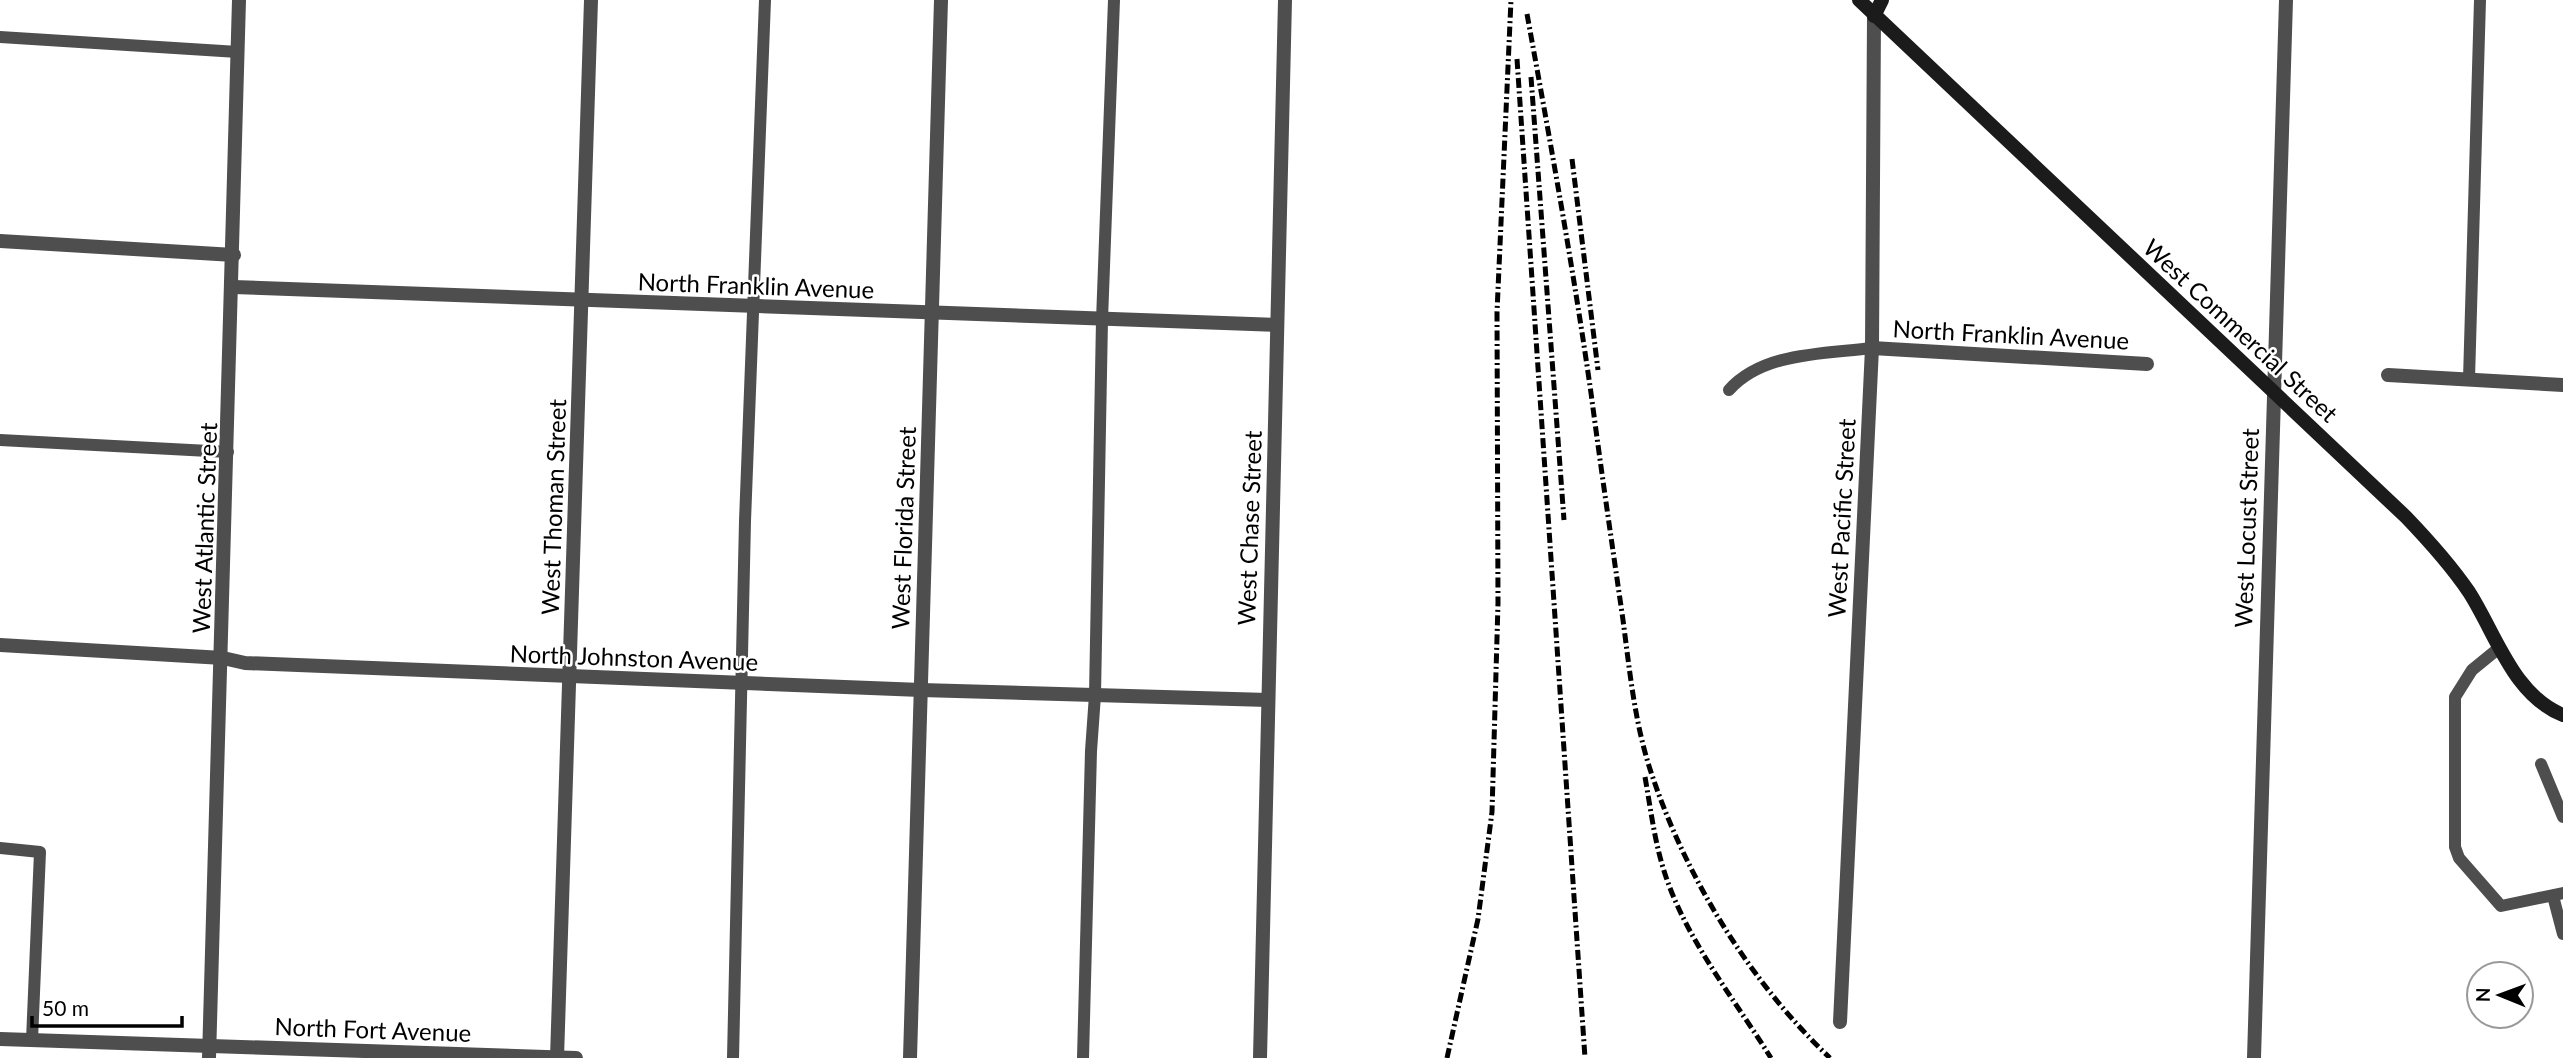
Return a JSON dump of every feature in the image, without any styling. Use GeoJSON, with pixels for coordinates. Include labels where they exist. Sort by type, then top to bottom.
{"type":"FeatureCollection","features":[{"type":"Feature","properties":{"kind":"street","name":"West Atlantic Street"},"geometry":{"type":"LineString","coordinates":[[209,1053],[223,658],[239,0]]}},
{"type":"Feature","properties":{"kind":"street","name":"West Thoman Street"},"geometry":{"type":"LineString","coordinates":[[557,1058],[590,0]]}},
{"type":"Feature","properties":{"kind":"street","name":"West Florida Street"},"geometry":{"type":"LineString","coordinates":[[910,1058],[941,0]]}},
{"type":"Feature","properties":{"kind":"street","name":"West Chase Street"},"geometry":{"type":"LineString","coordinates":[[1260,1058],[1284,0]]}},
{"type":"Feature","properties":{"kind":"street","name":"West Commercial Street"},"geometry":{"type":"LineString","coordinates":[[1859,0],[2273,391],[2442,555],[2470,594],[2499,648],[2536,700],[2563,715]]}},
{"type":"Feature","properties":{"kind":"street"},"geometry":{"type":"LineString","coordinates":[[1874,16],[1882,0]]}},
{"type":"Feature","properties":{"kind":"street","name":"West Locust Street"},"geometry":{"type":"LineString","coordinates":[[2254,1058],[2286,0]]}},
{"type":"Feature","properties":{"kind":"street","name":"West Pacific Street"},"geometry":{"type":"LineString","coordinates":[[1840,1022],[1872,348],[1874,16]]}},
{"type":"Feature","properties":{"kind":"street"},"geometry":{"type":"LineString","coordinates":[[0,241],[234,255]]}},
{"type":"Feature","properties":{"kind":"street","name":"North Franklin Avenue"},"geometry":{"type":"LineString","coordinates":[[233,286],[1278,325]]}},
{"type":"Feature","properties":{"kind":"street","name":"North Franklin Avenue"},"geometry":{"type":"LineString","coordinates":[[1872,348],[2147,364]]}},
{"type":"Feature","properties":{"kind":"street"},"geometry":{"type":"LineString","coordinates":[[2388,375],[2563,385]]}},
{"type":"Feature","properties":{"kind":"street","name":"North Johnston Avenue"},"geometry":{"type":"LineString","coordinates":[[0,645],[223,658],[245,663],[742,684],[1268,700]]}},
{"type":"Feature","properties":{"kind":"street","name":"North Fort Avenue"},"geometry":{"type":"LineString","coordinates":[[0,1039],[209,1053],[576,1058]]}},
{"type":"Feature","properties":{"kind":"lane"},"geometry":{"type":"LineString","coordinates":[[733,1058],[752,307],[758,235],[765,0]]}},
{"type":"Feature","properties":{"kind":"lane"},"geometry":{"type":"LineString","coordinates":[[1083,1058],[1090,751],[1095,695],[1102,320],[1114,0]]}},
{"type":"Feature","properties":{"kind":"lane"},"geometry":{"type":"LineString","coordinates":[[2469,379],[2480,0]]}},
{"type":"Feature","properties":{"kind":"lane"},"geometry":{"type":"LineString","coordinates":[[0,37],[238,52]]}},
{"type":"Feature","properties":{"kind":"lane"},"geometry":{"type":"LineString","coordinates":[[1729,390],[1742,376],[1763,364],[1872,348]]}},
{"type":"Feature","properties":{"kind":"lane"},"geometry":{"type":"LineString","coordinates":[[0,440],[228,452]]}},
{"type":"Feature","properties":{"kind":"lane"},"geometry":{"type":"LineString","coordinates":[[2499,648],[2472,670],[2455,697],[2455,847],[2459,858],[2494,902],[2501,906],[2558,894],[2563,934]]}},
{"type":"Feature","properties":{"kind":"lane"},"geometry":{"type":"LineString","coordinates":[[2541,764],[2563,817]]}},
{"type":"Feature","properties":{"kind":"lane"},"geometry":{"type":"LineString","coordinates":[[0,848],[40,852],[32,1040]]}},
{"type":"Feature","properties":{"kind":"railway"},"geometry":{"type":"LineString","coordinates":[[1447,1058],[1478,919],[1492,812],[1498,603],[1497,312],[1511,0]]}},
{"type":"Feature","properties":{"kind":"railway"},"geometry":{"type":"LineString","coordinates":[[1527,14],[1577,298],[1637,720],[1647,759],[1667,817],[1684,855],[1725,928],[1774,997],[1830,1058]]}},
{"type":"Feature","properties":{"kind":"railway"},"geometry":{"type":"LineString","coordinates":[[1517,59],[1585,1058]]}},
{"type":"Feature","properties":{"kind":"railway"},"geometry":{"type":"LineString","coordinates":[[1531,77],[1564,520]]}},
{"type":"Feature","properties":{"kind":"railway"},"geometry":{"type":"LineString","coordinates":[[1572,159],[1598,370]]}},
{"type":"Feature","properties":{"kind":"railway"},"geometry":{"type":"LineString","coordinates":[[1645,777],[1659,853],[1675,901],[1699,948],[1771,1058]]}}]}
